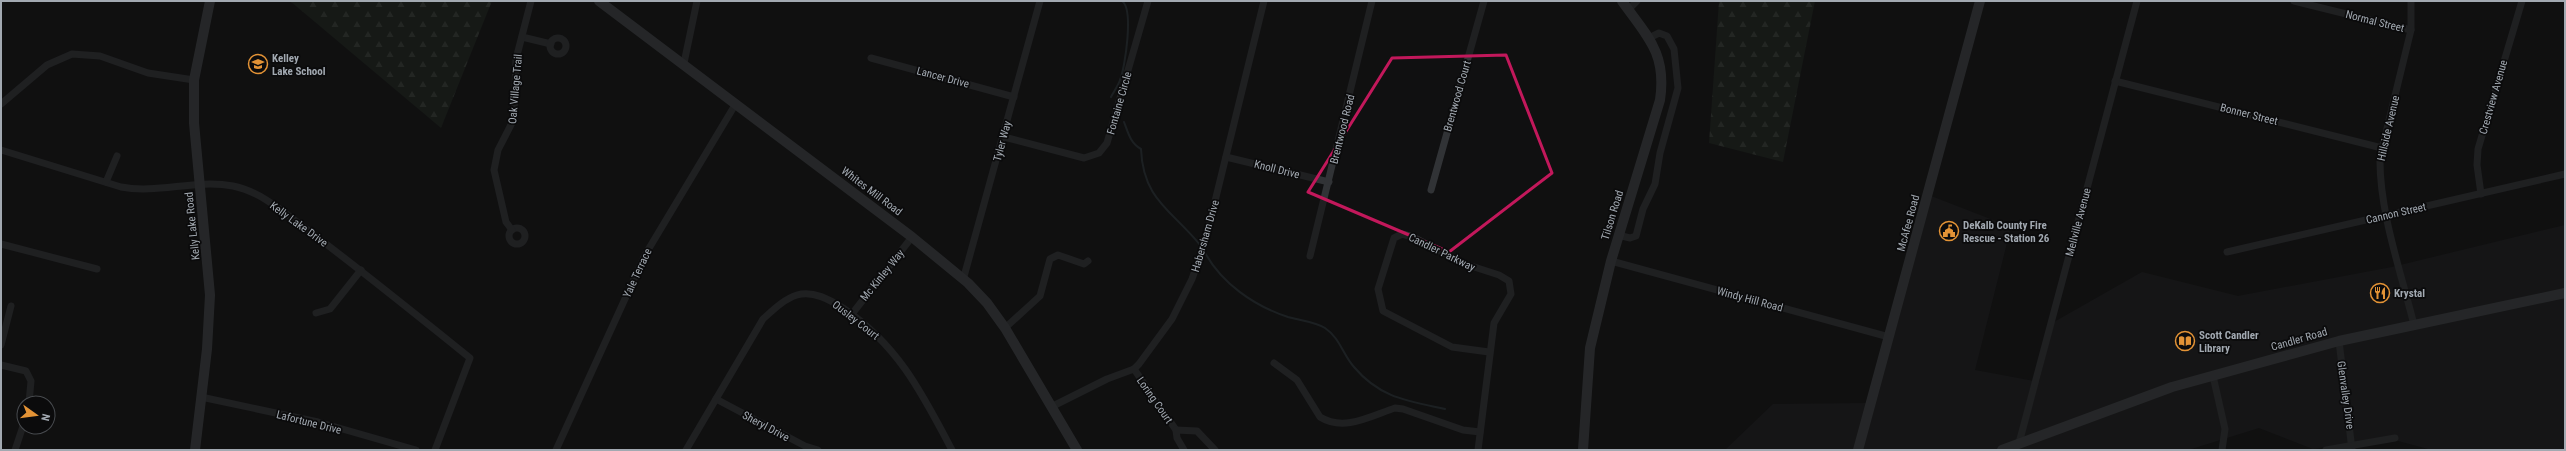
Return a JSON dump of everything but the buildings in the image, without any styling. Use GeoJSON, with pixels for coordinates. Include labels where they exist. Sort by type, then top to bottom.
{"type":"FeatureCollection","features":[{"type":"Feature","properties":{"kind":"street","name":"Kelly Lake Road"},"geometry":{"type":"LineString","coordinates":[[195,450],[207,349],[210,295],[194,123],[194,80],[210,1]]}},
{"type":"Feature","properties":{"kind":"street","name":"Oak Village Trail"},"geometry":{"type":"LineString","coordinates":[[512,230],[506,222],[494,170],[498,150],[514,120],[516,59],[531,1]]}},
{"type":"Feature","properties":{"kind":"street","name":"Whites Mill Road"},"geometry":{"type":"LineString","coordinates":[[599,1],[684,63],[735,105],[912,237],[963,280],[987,303],[1005,328],[1053,406],[1077,450]]}},
{"type":"Feature","properties":{"kind":"street"},"geometry":{"type":"LineString","coordinates":[[684,63],[697,1]]}},
{"type":"Feature","properties":{"kind":"street","name":"Tyler Way"},"geometry":{"type":"LineString","coordinates":[[963,280],[1004,137],[1040,1]]}},
{"type":"Feature","properties":{"kind":"street","name":"Fontaine Circle"},"geometry":{"type":"LineString","coordinates":[[1004,137],[1084,158],[1099,153],[1108,143],[1148,1]]}},
{"type":"Feature","properties":{"kind":"street","name":"Habersham Drive"},"geometry":{"type":"LineString","coordinates":[[1134,369],[1172,319],[1192,279],[1205,242],[1264,1]]}},
{"type":"Feature","properties":{"kind":"street","name":"Brentwood Road"},"geometry":{"type":"LineString","coordinates":[[1310,256],[1372,1]]}},
{"type":"Feature","properties":{"kind":"street","name":"Brentwood Court"},"geometry":{"type":"LineString","coordinates":[[1431,190],[1484,1]]}},
{"type":"Feature","properties":{"kind":"street","name":"Tilson Road"},"geometry":{"type":"LineString","coordinates":[[1583,450],[1590,348],[1611,260],[1660,100],[1663,79],[1660,65],[1649,38],[1622,1]]}},
{"type":"Feature","properties":{"kind":"street"},"geometry":{"type":"LineString","coordinates":[[1628,10],[1637,1]]}},
{"type":"Feature","properties":{"kind":"street","name":"McAfee Road"},"geometry":{"type":"LineString","coordinates":[[1858,450],[1980,1]]}},
{"type":"Feature","properties":{"kind":"street","name":"Mellville Avenue"},"geometry":{"type":"LineString","coordinates":[[2019,444],[2137,1]]}},
{"type":"Feature","properties":{"kind":"street","name":"Normal Street"},"geometry":{"type":"LineString","coordinates":[[2294,1],[2411,30]]}},
{"type":"Feature","properties":{"kind":"street","name":"Hillside Avenue"},"geometry":{"type":"LineString","coordinates":[[2410,1],[2411,30],[2382,148],[2380,174],[2387,215],[2414,325]]}},
{"type":"Feature","properties":{"kind":"street","name":"Crestview Avenue"},"geometry":{"type":"LineString","coordinates":[[2481,194],[2476,164],[2478,149],[2522,1]]}},
{"type":"Feature","properties":{"kind":"street"},"geometry":{"type":"LineString","coordinates":[[1618,235],[1630,238],[1636,236],[1643,209],[1655,184],[1660,153],[1678,88],[1674,49],[1667,36],[1659,33],[1649,38]]}},
{"type":"Feature","properties":{"kind":"street","name":"Oak Village Trail"},"geometry":{"type":"LineString","coordinates":[[522,37],[550,44]]}},
{"type":"Feature","properties":{"kind":"street"},"geometry":{"type":"LineString","coordinates":[[1,104],[47,65],[72,54],[100,56],[148,73],[194,80]]}},
{"type":"Feature","properties":{"kind":"street","name":"Lancer Drive"},"geometry":{"type":"LineString","coordinates":[[871,58],[1014,97]]}},
{"type":"Feature","properties":{"kind":"street","name":"Bonner Street"},"geometry":{"type":"LineString","coordinates":[[2115,81],[2382,148]]}},
{"type":"Feature","properties":{"kind":"street","name":"Yale Terrace"},"geometry":{"type":"LineString","coordinates":[[556,450],[645,254],[735,105]]}},
{"type":"Feature","properties":{"kind":"street","name":"Kelly Lake Drive"},"geometry":{"type":"LineString","coordinates":[[1,150],[106,182],[139,190],[200,184],[233,186],[255,193],[362,270],[470,358],[435,450]]}},
{"type":"Feature","properties":{"kind":"street"},"geometry":{"type":"LineString","coordinates":[[106,182],[117,156]]}},
{"type":"Feature","properties":{"kind":"street","name":"Knoll Drive"},"geometry":{"type":"LineString","coordinates":[[1226,157],[1329,182]]}},
{"type":"Feature","properties":{"kind":"street","name":"Cannon Street"},"geometry":{"type":"LineString","coordinates":[[2227,252],[2565,174]]}},
{"type":"Feature","properties":{"kind":"street","name":"Candler Parkway"},"geometry":{"type":"LineString","coordinates":[[1478,450],[1490,352],[1497,315],[1511,294],[1509,281],[1499,275],[1465,264],[1407,234],[1394,238],[1378,289],[1383,311],[1452,347],[1490,352]]}},
{"type":"Feature","properties":{"kind":"street","name":"Mc Kinley Way"},"geometry":{"type":"LineString","coordinates":[[852,314],[912,237]]}},
{"type":"Feature","properties":{"kind":"street"},"geometry":{"type":"LineString","coordinates":[[1,244],[97,269]]}},
{"type":"Feature","properties":{"kind":"street"},"geometry":{"type":"LineString","coordinates":[[1005,328],[1040,296],[1050,259],[1058,255],[1084,264],[1088,261]]}},
{"type":"Feature","properties":{"kind":"street","name":"Windy Hill Road"},"geometry":{"type":"LineString","coordinates":[[1611,260],[1889,337]]}},
{"type":"Feature","properties":{"kind":"street"},"geometry":{"type":"LineString","coordinates":[[316,313],[330,310],[362,270]]}},
{"type":"Feature","properties":{"kind":"street","name":"Candler Road"},"geometry":{"type":"LineString","coordinates":[[2002,450],[2172,387],[2339,341],[2565,293]]}},
{"type":"Feature","properties":{"kind":"street","name":"Ousley Court"},"geometry":{"type":"LineString","coordinates":[[686,450],[763,319],[779,305],[798,295],[815,295],[830,300],[852,314],[888,345],[909,372],[952,450]]}},
{"type":"Feature","properties":{"kind":"street"},"geometry":{"type":"LineString","coordinates":[[1,345],[11,306]]}},
{"type":"Feature","properties":{"kind":"street","name":"Glenvalley Drive"},"geometry":{"type":"LineString","coordinates":[[2339,341],[2353,447]]}},
{"type":"Feature","properties":{"kind":"street"},"geometry":{"type":"LineString","coordinates":[[1274,363],[1297,380],[1320,417],[1326,421],[1349,424],[1395,408],[1403,409],[1463,430],[1480,432]]}},
{"type":"Feature","properties":{"kind":"street"},"geometry":{"type":"LineString","coordinates":[[1,365],[26,371],[31,381],[30,395]]}},
{"type":"Feature","properties":{"kind":"street"},"geometry":{"type":"LineString","coordinates":[[1053,406],[1107,379],[1134,369]]}},
{"type":"Feature","properties":{"kind":"street","name":"Loring Court"},"geometry":{"type":"LineString","coordinates":[[1134,369],[1176,430],[1177,438],[1184,450]]}},
{"type":"Feature","properties":{"kind":"street"},"geometry":{"type":"LineString","coordinates":[[2213,376],[2225,429],[2222,450]]}},
{"type":"Feature","properties":{"kind":"street","name":"Lafortune Drive"},"geometry":{"type":"LineString","coordinates":[[201,397],[318,422],[416,450]]}},
{"type":"Feature","properties":{"kind":"street","name":"Sheryl Drive"},"geometry":{"type":"LineString","coordinates":[[716,399],[805,446],[818,450]]}},
{"type":"Feature","properties":{"kind":"street","name":"Loring Court"},"geometry":{"type":"LineString","coordinates":[[1176,430],[1197,431],[1215,450]]}},
{"type":"Feature","properties":{"kind":"street"},"geometry":{"type":"LineString","coordinates":[[15,450],[20,435]]}},
{"type":"Feature","properties":{"kind":"street"},"geometry":{"type":"LineString","coordinates":[[2326,450],[2353,447],[2395,438]]}},
{"type":"Feature","properties":{"kind":"highlighted area"},"geometry":{"type":"Polygon","coordinates":[[[1506,55],[1552,173],[1449,252],[1308,192],[1392,58],[1506,55]]]}},
{"type":"Feature","properties":{"kind":"shaded area"},"geometry":{"type":"Polygon","coordinates":[[[1926,194],[2011,227],[1975,370],[2039,382],[2054,322],[2142,272],[2238,296],[2392,267],[2565,225],[2565,450],[2432,450],[2387,438],[2313,449],[2259,428],[2188,450],[1725,450],[1773,404],[1870,403],[1926,194]]]}},
{"type":"Feature","properties":{"kind":"green space"},"geometry":{"type":"Polygon","coordinates":[[[290,1],[492,1],[441,128],[290,1]]]}},
{"type":"Feature","properties":{"kind":"green space"},"geometry":{"type":"Polygon","coordinates":[[[1719,1],[1815,1],[1783,162],[1709,143],[1719,1]]]}},
{"type":"Feature","properties":{"kind":"waterway"},"geometry":{"type":"LineString","coordinates":[[1111,97],[1120,80],[1126,52],[1128,26],[1126,6],[1122,1]]}},
{"type":"Feature","properties":{"kind":"waterway"},"geometry":{"type":"LineString","coordinates":[[1124,122],[1134,144],[1141,149],[1147,181],[1153,193],[1201,246]]}},
{"type":"Feature","properties":{"kind":"waterway"},"geometry":{"type":"LineString","coordinates":[[1204,251],[1211,263],[1229,283],[1251,300],[1263,307],[1288,317],[1325,328],[1338,342],[1354,367],[1374,386],[1395,397],[1445,409]]}},
{"type":"Feature","properties":{"kind":"place","name":"Kelley Lake School"},"geometry":{"type":"Point","coordinates":[258,64]}},
{"type":"Feature","properties":{"kind":"place","name":"DeKalb County Fire Rescue - Station 26"},"geometry":{"type":"Point","coordinates":[1949,231]}},
{"type":"Feature","properties":{"kind":"place","name":"Krystal"},"geometry":{"type":"Point","coordinates":[2380,293]}},
{"type":"Feature","properties":{"kind":"place","name":"Scott Candler Library"},"geometry":{"type":"Point","coordinates":[2185,341]}}]}
